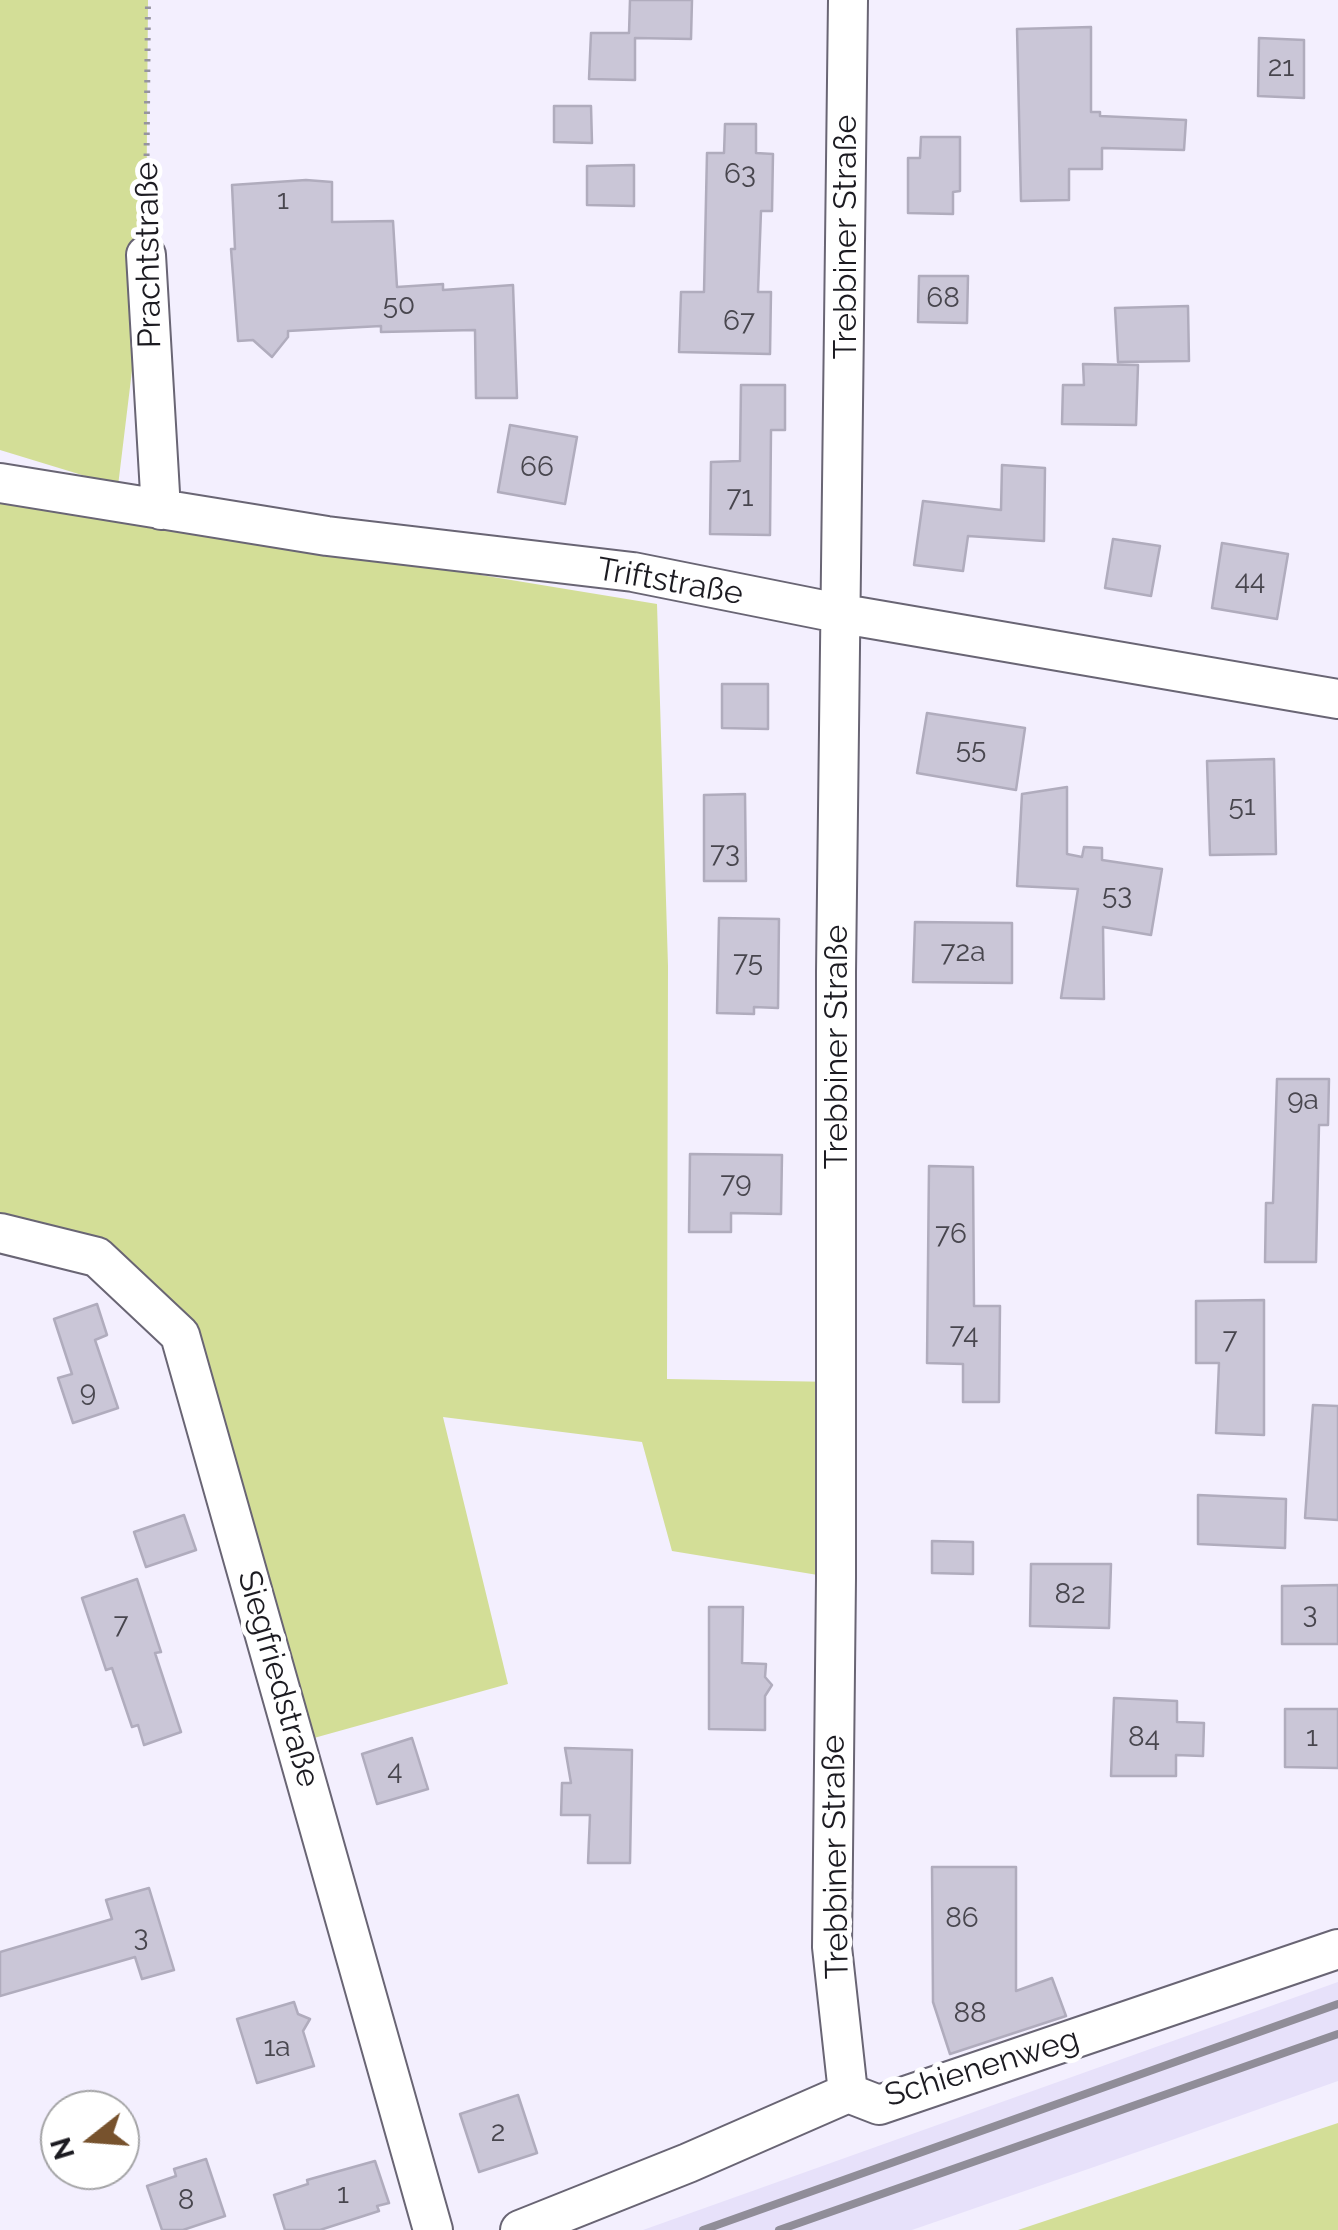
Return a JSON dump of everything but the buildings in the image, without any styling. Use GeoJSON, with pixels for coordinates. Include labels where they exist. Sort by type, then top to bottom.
{"type":"FeatureCollection","features":[{"type":"Feature","properties":{"kind":"street","name":"Trebbiner Straße"},"geometry":{"type":"LineString","coordinates":[[848,0],[836,972],[832,1946],[848,2094]]}},
{"type":"Feature","properties":{"kind":"street","name":"Prachtstraße"},"geometry":{"type":"LineString","coordinates":[[146,255],[161,510]]}},
{"type":"Feature","properties":{"kind":"street","name":"Triftstraße"},"geometry":{"type":"LineString","coordinates":[[0,483],[327,536],[633,572],[843,614],[1338,699]]}},
{"type":"Feature","properties":{"kind":"street","name":"Siegfriedstraße"},"geometry":{"type":"LineString","coordinates":[[0,1233],[97,1257],[180,1335],[433,2230]]}},
{"type":"Feature","properties":{"kind":"street","name":"Schienenweg"},"geometry":{"type":"LineString","coordinates":[[520,2230],[688,2164],[848,2094],[880,2105],[1338,1949]]}},
{"type":"Feature","properties":{"kind":"path","name":"Prachtstraße"},"geometry":{"type":"LineString","coordinates":[[146,255],[148,0]]}},
{"type":"Feature","properties":{"kind":"shaded area"},"geometry":{"type":"Polygon","coordinates":[[[1338,1982],[1338,2081],[912,2230],[643,2230],[1338,1982]]]}},
{"type":"Feature","properties":{"kind":"green space"},"geometry":{"type":"Polygon","coordinates":[[[0,0],[148,0],[146,255],[118,486],[0,450],[0,0]]]}},
{"type":"Feature","properties":{"kind":"green space"},"geometry":{"type":"Polygon","coordinates":[[[0,496],[657,604],[668,966],[667,1379],[836,1382],[836,1578],[672,1551],[642,1442],[443,1417],[508,1684],[296,1743],[180,1335],[97,1257],[0,1233],[0,496]]]}},
{"type":"Feature","properties":{"kind":"green space"},"geometry":{"type":"Polygon","coordinates":[[[1338,2123],[1338,2230],[1018,2230],[1338,2123]]]}},
{"type":"Feature","properties":{"kind":"railway"},"geometry":{"type":"LineString","coordinates":[[703,2230],[1338,2004]]}},
{"type":"Feature","properties":{"kind":"railway"},"geometry":{"type":"LineString","coordinates":[[779,2230],[1338,2034]]}}]}
